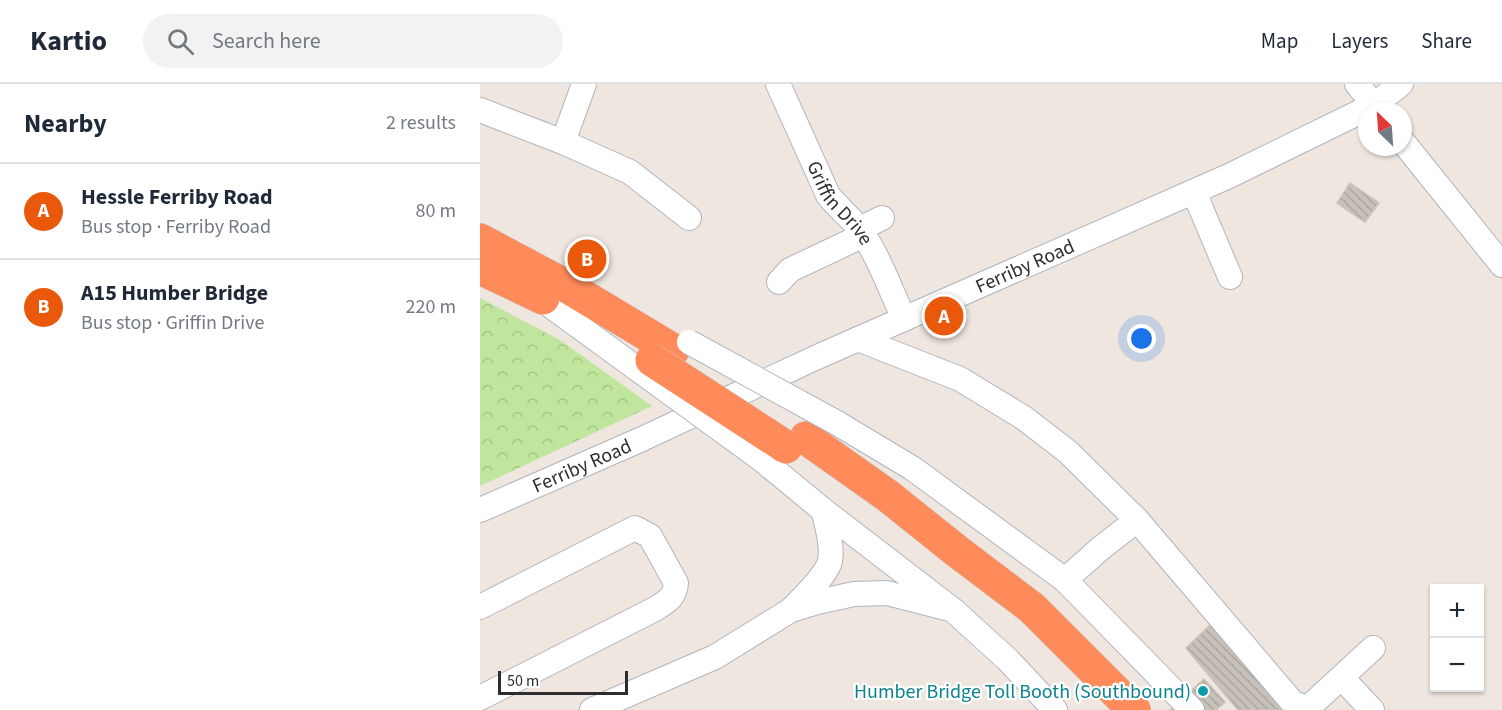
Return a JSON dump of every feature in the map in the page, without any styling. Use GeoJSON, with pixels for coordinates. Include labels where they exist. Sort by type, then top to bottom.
{"type":"FeatureCollection","features":[{"type":"Feature","properties":{"kind":"highway"},"geometry":{"type":"LineString","coordinates":[[480,240],[568,287],[663,355],[784,448],[842,488],[1032,637],[1104,710]]}},
{"type":"Feature","properties":{"kind":"highway"},"geometry":{"type":"LineString","coordinates":[[480,268],[663,355]]}},
{"type":"Feature","properties":{"kind":"highway"},"geometry":{"type":"LineString","coordinates":[[784,448],[888,496],[1032,608],[1134,710]]}},
{"type":"Feature","properties":{"kind":"street"},"geometry":{"type":"LineString","coordinates":[[563,142],[584,84]]}},
{"type":"Feature","properties":{"kind":"street","name":"Griffin Drive"},"geometry":{"type":"LineString","coordinates":[[778,84],[828,195],[861,232],[875,255],[904,319]]}},
{"type":"Feature","properties":{"kind":"street"},"geometry":{"type":"LineString","coordinates":[[1357,84],[1371,102]]}},
{"type":"Feature","properties":{"kind":"street","name":"Ferriby Road"},"geometry":{"type":"LineString","coordinates":[[1382,102],[1401,84]]}},
{"type":"Feature","properties":{"kind":"street"},"geometry":{"type":"LineString","coordinates":[[480,110],[563,142],[630,172],[689,218]]}},
{"type":"Feature","properties":{"kind":"street","name":"Ferriby Road"},"geometry":{"type":"LineString","coordinates":[[480,510],[642,439],[858,339],[1194,192],[1358,116]]}},
{"type":"Feature","properties":{"kind":"street"},"geometry":{"type":"LineString","coordinates":[[1412,153],[1502,265]]}},
{"type":"Feature","properties":{"kind":"street"},"geometry":{"type":"LineString","coordinates":[[1194,192],[1230,277]]}},
{"type":"Feature","properties":{"kind":"street"},"geometry":{"type":"LineString","coordinates":[[779,282],[790,270],[861,232],[882,218]]}},
{"type":"Feature","properties":{"kind":"street"},"geometry":{"type":"LineString","coordinates":[[480,229],[584,278],[663,355],[784,448],[823,510],[829,530],[830,562],[812,590],[791,610],[715,657],[592,710]]}},
{"type":"Feature","properties":{"kind":"street"},"geometry":{"type":"LineString","coordinates":[[858,339],[960,379],[1024,418],[1068,452],[1137,520],[1293,703],[1309,708],[1373,648]]}},
{"type":"Feature","properties":{"kind":"street"},"geometry":{"type":"LineString","coordinates":[[663,355],[837,423],[912,468],[1065,580],[1192,710]]}},
{"type":"Feature","properties":{"kind":"street"},"geometry":{"type":"LineString","coordinates":[[823,510],[953,610],[1008,660],[1055,710]]}},
{"type":"Feature","properties":{"kind":"street"},"geometry":{"type":"LineString","coordinates":[[1065,580],[1137,520]]}},
{"type":"Feature","properties":{"kind":"street"},"geometry":{"type":"LineString","coordinates":[[480,607],[635,528],[650,536],[676,583],[672,599],[655,609],[480,698]]}},
{"type":"Feature","properties":{"kind":"street"},"geometry":{"type":"LineString","coordinates":[[791,610],[854,594],[887,593],[953,610]]}},
{"type":"Feature","properties":{"kind":"street"},"geometry":{"type":"LineString","coordinates":[[1342,678],[1372,710]]}},
{"type":"Feature","properties":{"kind":"green space"},"geometry":{"type":"Polygon","coordinates":[[[480,298],[560,340],[652,406],[480,486],[480,298]]]}},
{"type":"Feature","properties":{"kind":"building"},"geometry":{"type":"Polygon","coordinates":[[[1350,183],[1379,203],[1365,222],[1337,203],[1350,183]]]}},
{"type":"Feature","properties":{"kind":"building"},"geometry":{"type":"Polygon","coordinates":[[[1211,624],[1288,710],[1238,710],[1186,648],[1211,624]]]}},
{"type":"Feature","properties":{"kind":"building","name":"Humber Bridge Toll Booth (Southbound)"},"geometry":{"type":"Polygon","coordinates":[[[1204,679],[1225,702],[1216,710],[1170,710],[1204,679]]]}},
{"type":"Feature","properties":{"kind":"place","name":"A15 Humber Bridge"},"geometry":{"type":"Point","coordinates":[587,259]}},
{"type":"Feature","properties":{"kind":"place","name":"Hessle Ferriby Road"},"geometry":{"type":"Point","coordinates":[944,316]}},
{"type":"Feature","properties":{"kind":"place","name":"Humber Bridge Toll Booth (Southbound)"},"geometry":{"type":"Point","coordinates":[1203,691]}}]}
